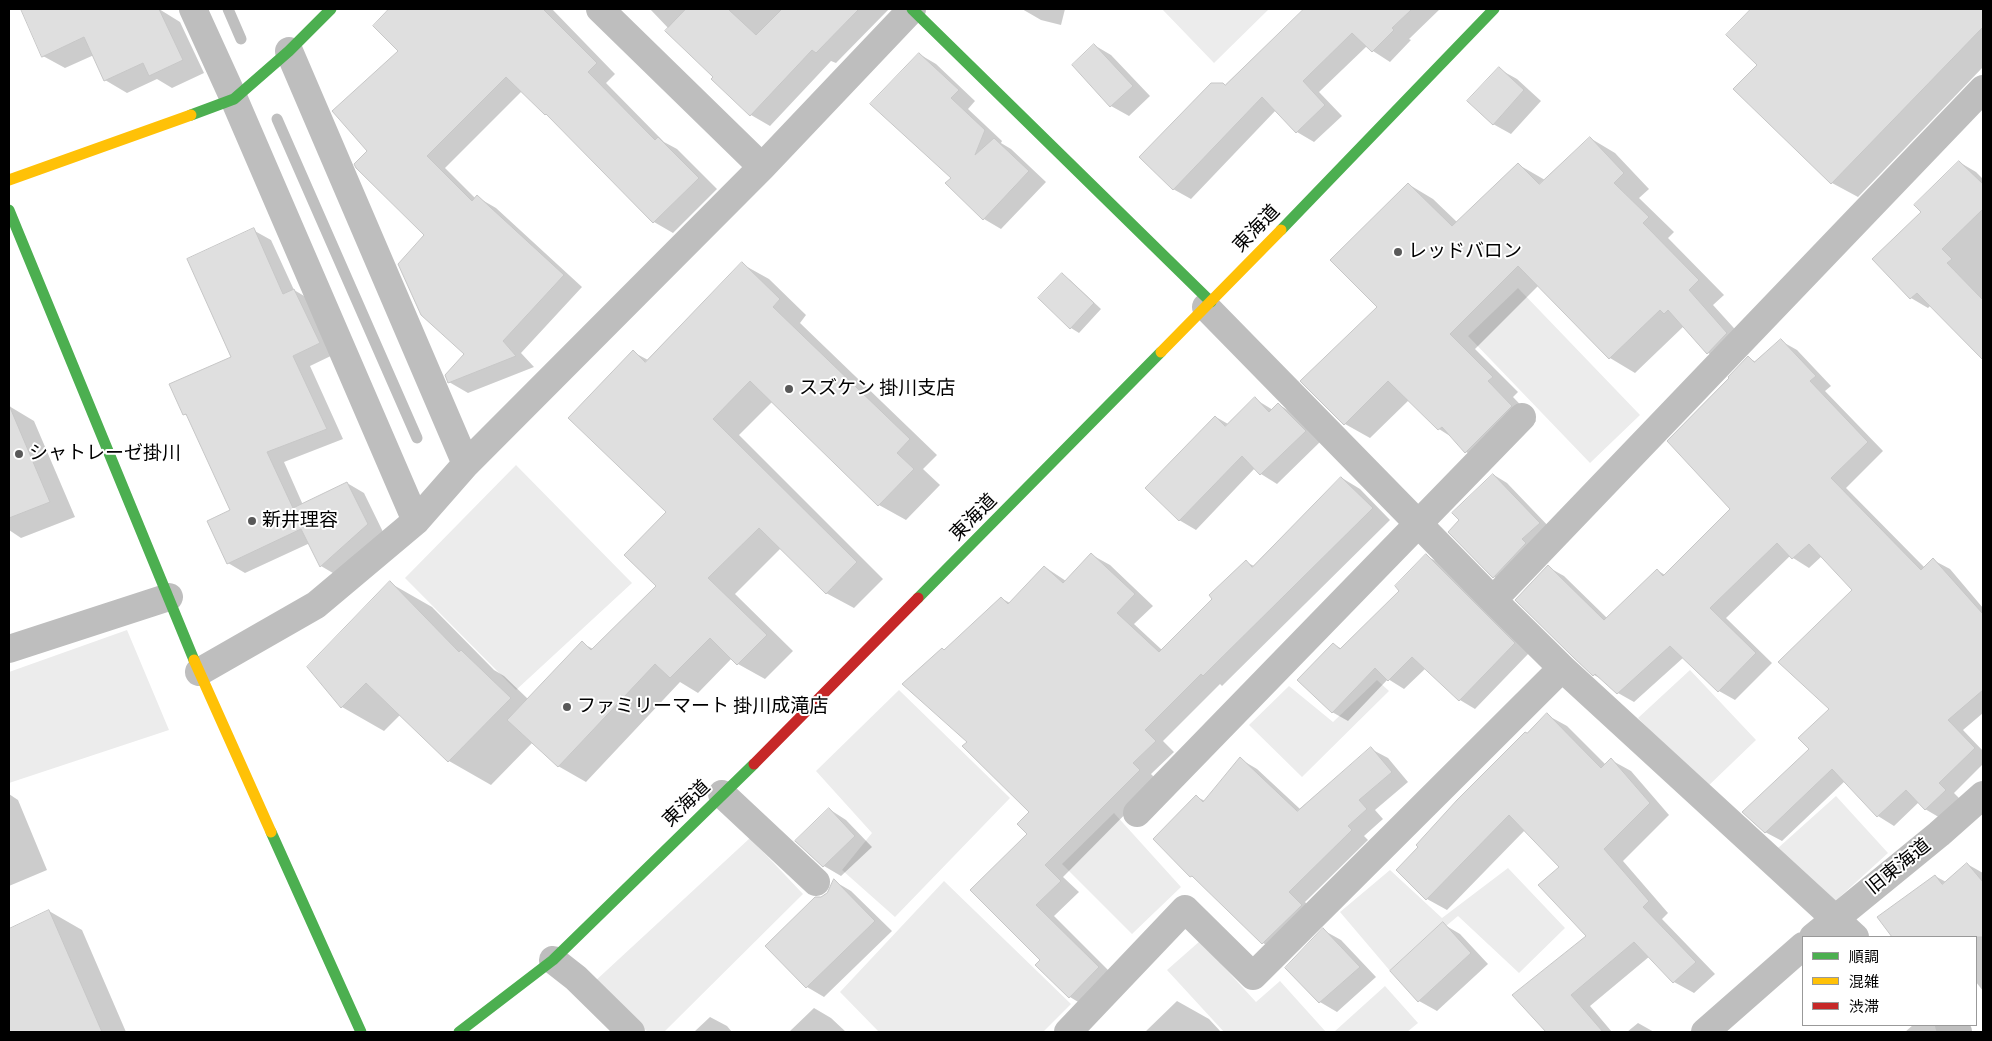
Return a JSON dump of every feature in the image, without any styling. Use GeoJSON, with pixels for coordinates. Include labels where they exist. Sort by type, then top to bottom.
{"type":"FeatureCollection","features":[{"type":"Feature","properties":{"kind":"street"},"geometry":{"type":"LineString","coordinates":[[193,9],[234,99],[416,521]]}},
{"type":"Feature","properties":{"kind":"street"},"geometry":{"type":"LineString","coordinates":[[9,180],[234,99],[331,9]]}},
{"type":"Feature","properties":{"kind":"street"},"geometry":{"type":"LineString","coordinates":[[600,9],[762,167]]}},
{"type":"Feature","properties":{"kind":"street"},"geometry":{"type":"LineString","coordinates":[[199,672],[316,604],[416,521],[466,464],[762,167],[912,9],[1209,304],[1418,524],[1562,668],[1854,936]]}},
{"type":"Feature","properties":{"kind":"street","name":"東海道"},"geometry":{"type":"LineString","coordinates":[[459,1032],[553,960],[722,794],[950,568],[1494,9]]}},
{"type":"Feature","properties":{"kind":"street"},"geometry":{"type":"LineString","coordinates":[[289,50],[466,464]]}},
{"type":"Feature","properties":{"kind":"street"},"geometry":{"type":"LineString","coordinates":[[1493,600],[1983,89]]}},
{"type":"Feature","properties":{"kind":"street"},"geometry":{"type":"LineString","coordinates":[[9,210],[199,672],[361,1032]]}},
{"type":"Feature","properties":{"kind":"street"},"geometry":{"type":"LineString","coordinates":[[1136,813],[1522,417]]}},
{"type":"Feature","properties":{"kind":"street"},"geometry":{"type":"LineString","coordinates":[[9,649],[168,597]]}},
{"type":"Feature","properties":{"kind":"street"},"geometry":{"type":"LineString","coordinates":[[1068,1032],[1185,909],[1253,976],[1562,668]]}},
{"type":"Feature","properties":{"kind":"street"},"geometry":{"type":"LineString","coordinates":[[722,794],[816,882]]}},
{"type":"Feature","properties":{"kind":"street","name":"旧東海道"},"geometry":{"type":"LineString","coordinates":[[1814,936],[1939,834],[1983,795]]}},
{"type":"Feature","properties":{"kind":"street"},"geometry":{"type":"LineString","coordinates":[[1705,1032],[1802,947]]}},
{"type":"Feature","properties":{"kind":"street"},"geometry":{"type":"LineString","coordinates":[[553,960],[576,978],[631,1032]]}},
{"type":"Feature","properties":{"kind":"shaded area"},"geometry":{"type":"Polygon","coordinates":[[[1162,9],[1269,9],[1214,63],[1162,9]]]}},
{"type":"Feature","properties":{"kind":"shaded area"},"geometry":{"type":"Polygon","coordinates":[[[1518,288],[1640,415],[1590,463],[1468,336],[1518,288]]]}},
{"type":"Feature","properties":{"kind":"shaded area"},"geometry":{"type":"Polygon","coordinates":[[[516,465],[632,583],[516,690],[405,578],[516,465]]]}},
{"type":"Feature","properties":{"kind":"shaded area"},"geometry":{"type":"Polygon","coordinates":[[[127,630],[169,730],[9,783],[9,672],[127,630]]]}},
{"type":"Feature","properties":{"kind":"shaded area"},"geometry":{"type":"Polygon","coordinates":[[[1690,670],[1756,740],[1705,789],[1638,718],[1690,670]]]}},
{"type":"Feature","properties":{"kind":"shaded area"},"geometry":{"type":"Polygon","coordinates":[[[1377,680],[1389,691],[1302,777],[1249,725],[1289,686],[1333,722],[1377,680]]]}},
{"type":"Feature","properties":{"kind":"shaded area"},"geometry":{"type":"Polygon","coordinates":[[[899,690],[1010,798],[895,917],[842,870],[872,833],[816,771],[899,690]]]}},
{"type":"Feature","properties":{"kind":"shaded area"},"geometry":{"type":"Polygon","coordinates":[[[1836,796],[1888,853],[1831,905],[1778,848],[1836,796]]]}},
{"type":"Feature","properties":{"kind":"shaded area"},"geometry":{"type":"Polygon","coordinates":[[[1114,813],[1181,887],[1132,934],[1062,864],[1114,813]]]}},
{"type":"Feature","properties":{"kind":"shaded area"},"geometry":{"type":"Polygon","coordinates":[[[750,838],[803,894],[664,1032],[648,1032],[593,983],[750,838]]]}},
{"type":"Feature","properties":{"kind":"shaded area"},"geometry":{"type":"Polygon","coordinates":[[[1508,868],[1565,928],[1519,973],[1458,916],[1391,972],[1340,912],[1390,870],[1442,918],[1508,868]]]}},
{"type":"Feature","properties":{"kind":"shaded area"},"geometry":{"type":"Polygon","coordinates":[[[944,881],[1071,1004],[1043,1032],[879,1032],[840,992],[944,881]]]}},
{"type":"Feature","properties":{"kind":"shaded area"},"geometry":{"type":"Polygon","coordinates":[[[1200,941],[1256,1002],[1280,981],[1326,1032],[1224,1032],[1167,970],[1200,941]]]}},
{"type":"Feature","properties":{"kind":"shaded area"},"geometry":{"type":"Polygon","coordinates":[[[1385,986],[1418,1023],[1407,1032],[1334,1032],[1385,986]]]}},
{"type":"Feature","properties":{"kind":"building"},"geometry":{"type":"Polygon","coordinates":[[[21,9],[159,9],[183,60],[149,76],[143,63],[104,81],[84,37],[42,57],[21,9]]]}},
{"type":"Feature","properties":{"kind":"building"},"geometry":{"type":"Polygon","coordinates":[[[389,9],[543,9],[597,63],[588,72],[655,140],[658,137],[699,178],[653,223],[546,114],[506,77],[427,156],[472,201],[477,195],[564,275],[503,341],[516,356],[448,383],[445,375],[464,354],[421,315],[398,264],[424,235],[356,168],[354,164],[367,151],[332,111],[398,51],[373,26],[389,9]]]}},
{"type":"Feature","properties":{"kind":"building"},"geometry":{"type":"Polygon","coordinates":[[[686,9],[728,9],[756,35],[782,9],[859,9],[816,53],[812,50],[750,116],[665,31],[686,9]]]}},
{"type":"Feature","properties":{"kind":"building"},"geometry":{"type":"Polygon","coordinates":[[[1304,9],[1412,9],[1392,28],[1394,30],[1372,52],[1352,33],[1303,81],[1325,105],[1296,133],[1262,97],[1173,190],[1139,157],[1211,83],[1223,83],[1225,85],[1304,9]]]}},
{"type":"Feature","properties":{"kind":"building"},"geometry":{"type":"Polygon","coordinates":[[[1751,9],[1983,9],[1983,27],[1831,184],[1733,89],[1757,65],[1726,35],[1751,9]]]}},
{"type":"Feature","properties":{"kind":"building"},"geometry":{"type":"Polygon","coordinates":[[[1094,44],[1133,86],[1110,107],[1072,65],[1094,44]]]}},
{"type":"Feature","properties":{"kind":"building"},"geometry":{"type":"Polygon","coordinates":[[[919,53],[959,90],[951,98],[985,130],[975,155],[994,138],[1029,171],[983,220],[945,183],[951,178],[870,104],[919,53]]]}},
{"type":"Feature","properties":{"kind":"building"},"geometry":{"type":"Polygon","coordinates":[[[1499,67],[1524,90],[1493,125],[1467,101],[1499,67]]]}},
{"type":"Feature","properties":{"kind":"building"},"geometry":{"type":"Polygon","coordinates":[[[1590,137],[1624,173],[1614,183],[1649,217],[1643,223],[1699,280],[1689,290],[1727,333],[1707,354],[1668,310],[1664,314],[1660,310],[1609,359],[1518,266],[1450,334],[1493,377],[1488,381],[1512,406],[1465,453],[1442,427],[1438,430],[1388,381],[1344,425],[1300,381],[1377,307],[1330,260],[1408,183],[1452,226],[1518,163],[1539,184],[1590,137]]]}},
{"type":"Feature","properties":{"kind":"building"},"geometry":{"type":"Polygon","coordinates":[[[1959,161],[1983,184],[1983,209],[1942,249],[1952,259],[1947,263],[1983,300],[1983,360],[1917,293],[1910,299],[1872,259],[1921,212],[1914,205],[1959,161]]]}},
{"type":"Feature","properties":{"kind":"building"},"geometry":{"type":"Polygon","coordinates":[[[254,228],[283,294],[294,289],[320,343],[293,356],[327,429],[267,452],[293,508],[347,482],[368,524],[320,567],[301,529],[227,564],[207,521],[230,510],[186,414],[183,415],[169,384],[231,357],[187,259],[254,228]]]}},
{"type":"Feature","properties":{"kind":"building"},"geometry":{"type":"Polygon","coordinates":[[[742,262],[780,299],[773,307],[910,439],[897,453],[914,469],[878,506],[750,381],[713,419],[857,562],[826,594],[759,528],[708,578],[767,635],[737,665],[710,638],[670,678],[655,664],[558,767],[507,720],[582,641],[591,650],[656,586],[624,555],[666,512],[568,418],[633,350],[645,362],[742,262]]]}},
{"type":"Feature","properties":{"kind":"building"},"geometry":{"type":"Polygon","coordinates":[[[1062,273],[1094,303],[1070,329],[1038,298],[1062,273]]]}},
{"type":"Feature","properties":{"kind":"building"},"geometry":{"type":"Polygon","coordinates":[[[1781,339],[1816,376],[1810,381],[1868,442],[1831,478],[1921,570],[1933,558],[1983,614],[1983,690],[1948,720],[1975,748],[1939,783],[1946,790],[1925,810],[1906,790],[1877,817],[1832,769],[1765,833],[1742,812],[1809,749],[1798,738],[1829,709],[1778,662],[1852,590],[1809,544],[1792,559],[1777,543],[1710,608],[1756,653],[1718,692],[1670,646],[1617,694],[1595,674],[1593,676],[1515,600],[1548,565],[1604,620],[1657,569],[1663,576],[1730,509],[1667,441],[1748,356],[1754,362],[1781,339]]]}},
{"type":"Feature","properties":{"kind":"building"},"geometry":{"type":"Polygon","coordinates":[[[1255,397],[1269,412],[1278,403],[1306,431],[1260,475],[1242,456],[1179,521],[1145,488],[1215,416],[1225,426],[1255,397]]]}},
{"type":"Feature","properties":{"kind":"building","name":"シャトレーゼ掛川"},"geometry":{"type":"Polygon","coordinates":[[[9,405],[50,502],[9,518],[9,405]]]}},
{"type":"Feature","properties":{"kind":"building"},"geometry":{"type":"Polygon","coordinates":[[[1493,474],[1540,523],[1522,539],[1526,543],[1493,578],[1448,532],[1459,520],[1452,513],[1493,474]]]}},
{"type":"Feature","properties":{"kind":"building"},"geometry":{"type":"Polygon","coordinates":[[[1341,477],[1373,508],[1203,676],[1201,674],[1145,730],[1156,741],[1133,763],[1140,770],[1045,865],[1061,881],[1036,905],[1099,967],[1069,998],[1035,965],[1040,960],[970,890],[1027,834],[1017,824],[1029,812],[962,746],[967,742],[902,684],[942,648],[944,650],[1001,597],[1008,604],[1044,566],[1063,583],[1091,553],[1135,594],[1117,613],[1159,652],[1212,599],[1209,595],[1246,560],[1252,567],[1341,477]]]}},
{"type":"Feature","properties":{"kind":"building"},"geometry":{"type":"Polygon","coordinates":[[[1426,554],[1515,643],[1459,701],[1412,657],[1388,681],[1375,668],[1332,713],[1297,680],[1333,643],[1340,649],[1399,591],[1395,586],[1426,554]]]}},
{"type":"Feature","properties":{"kind":"building"},"geometry":{"type":"Polygon","coordinates":[[[390,581],[459,652],[461,650],[511,698],[448,762],[366,683],[341,708],[307,667],[390,581]]]}},
{"type":"Feature","properties":{"kind":"building"},"geometry":{"type":"Polygon","coordinates":[[[1547,713],[1601,768],[1611,758],[1650,803],[1604,849],[1649,901],[1643,907],[1696,962],[1673,983],[1634,942],[1571,995],[1603,1032],[1546,1032],[1512,995],[1586,936],[1538,885],[1559,867],[1509,815],[1426,900],[1396,870],[1457,800],[1525,732],[1527,733],[1547,713]]]}},
{"type":"Feature","properties":{"kind":"building"},"geometry":{"type":"Polygon","coordinates":[[[1371,747],[1392,772],[1359,800],[1367,809],[1348,826],[1352,830],[1289,892],[1302,905],[1262,944],[1192,876],[1190,877],[1153,839],[1196,795],[1203,802],[1240,757],[1297,811],[1371,747]]]}},
{"type":"Feature","properties":{"kind":"building"},"geometry":{"type":"Polygon","coordinates":[[[829,808],[855,836],[823,867],[795,841],[829,808]]]}},
{"type":"Feature","properties":{"kind":"building"},"geometry":{"type":"Polygon","coordinates":[[[1967,863],[1983,882],[1983,937],[1891,936],[1877,917],[1935,875],[1942,884],[1967,863]]]}},
{"type":"Feature","properties":{"kind":"building"},"geometry":{"type":"Polygon","coordinates":[[[834,879],[875,921],[806,988],[765,946],[815,897],[821,897],[827,893],[834,879]]]}},
{"type":"Feature","properties":{"kind":"building"},"geometry":{"type":"Polygon","coordinates":[[[49,910],[102,1032],[9,1032],[9,929],[49,910]]]}},
{"type":"Feature","properties":{"kind":"building"},"geometry":{"type":"Polygon","coordinates":[[[1443,922],[1471,953],[1418,1002],[1390,971],[1443,922]]]}},
{"type":"Feature","properties":{"kind":"building"},"geometry":{"type":"Polygon","coordinates":[[[1323,928],[1360,967],[1319,1003],[1285,968],[1323,928]]]}},
{"type":"Feature","properties":{"kind":"waterway"},"geometry":{"type":"LineString","coordinates":[[228,9],[241,39]]}},
{"type":"Feature","properties":{"kind":"waterway"},"geometry":{"type":"LineString","coordinates":[[277,119],[417,438]]}},
{"type":"Feature","properties":{"kind":"traffic: fast"},"geometry":{"type":"LineString","coordinates":[[191,115],[234,99],[289,51],[331,9]]}},
{"type":"Feature","properties":{"kind":"traffic: fast"},"geometry":{"type":"LineString","coordinates":[[912,9],[1211,302]]}},
{"type":"Feature","properties":{"kind":"traffic: fast"},"geometry":{"type":"LineString","coordinates":[[1281,230],[1494,9]]}},
{"type":"Feature","properties":{"kind":"traffic: fast"},"geometry":{"type":"LineString","coordinates":[[9,210],[194,660]]}},
{"type":"Feature","properties":{"kind":"traffic: fast"},"geometry":{"type":"LineString","coordinates":[[918,598],[1161,352]]}},
{"type":"Feature","properties":{"kind":"traffic: fast"},"geometry":{"type":"LineString","coordinates":[[459,1032],[553,960],[754,764]]}},
{"type":"Feature","properties":{"kind":"traffic: fast"},"geometry":{"type":"LineString","coordinates":[[271,832],[361,1032]]}},
{"type":"Feature","properties":{"kind":"traffic: slow"},"geometry":{"type":"LineString","coordinates":[[9,180],[191,115]]}},
{"type":"Feature","properties":{"kind":"traffic: slow"},"geometry":{"type":"LineString","coordinates":[[1161,352],[1281,230]]}},
{"type":"Feature","properties":{"kind":"traffic: slow"},"geometry":{"type":"LineString","coordinates":[[194,660],[271,832]]}},
{"type":"Feature","properties":{"kind":"traffic: jam"},"geometry":{"type":"LineString","coordinates":[[754,764],[918,598]]}},
{"type":"Feature","properties":{"kind":"place","name":"レッドバロン"},"geometry":{"type":"Point","coordinates":[1398,252]}},
{"type":"Feature","properties":{"kind":"place","name":"スズケン 掛川支店"},"geometry":{"type":"Point","coordinates":[789,389]}},
{"type":"Feature","properties":{"kind":"place","name":"シャトレーゼ掛川"},"geometry":{"type":"Point","coordinates":[19,454]}},
{"type":"Feature","properties":{"kind":"place","name":"新井理容"},"geometry":{"type":"Point","coordinates":[252,521]}},
{"type":"Feature","properties":{"kind":"place","name":"ファミリーマート 掛川成滝店"},"geometry":{"type":"Point","coordinates":[567,707]}}]}
